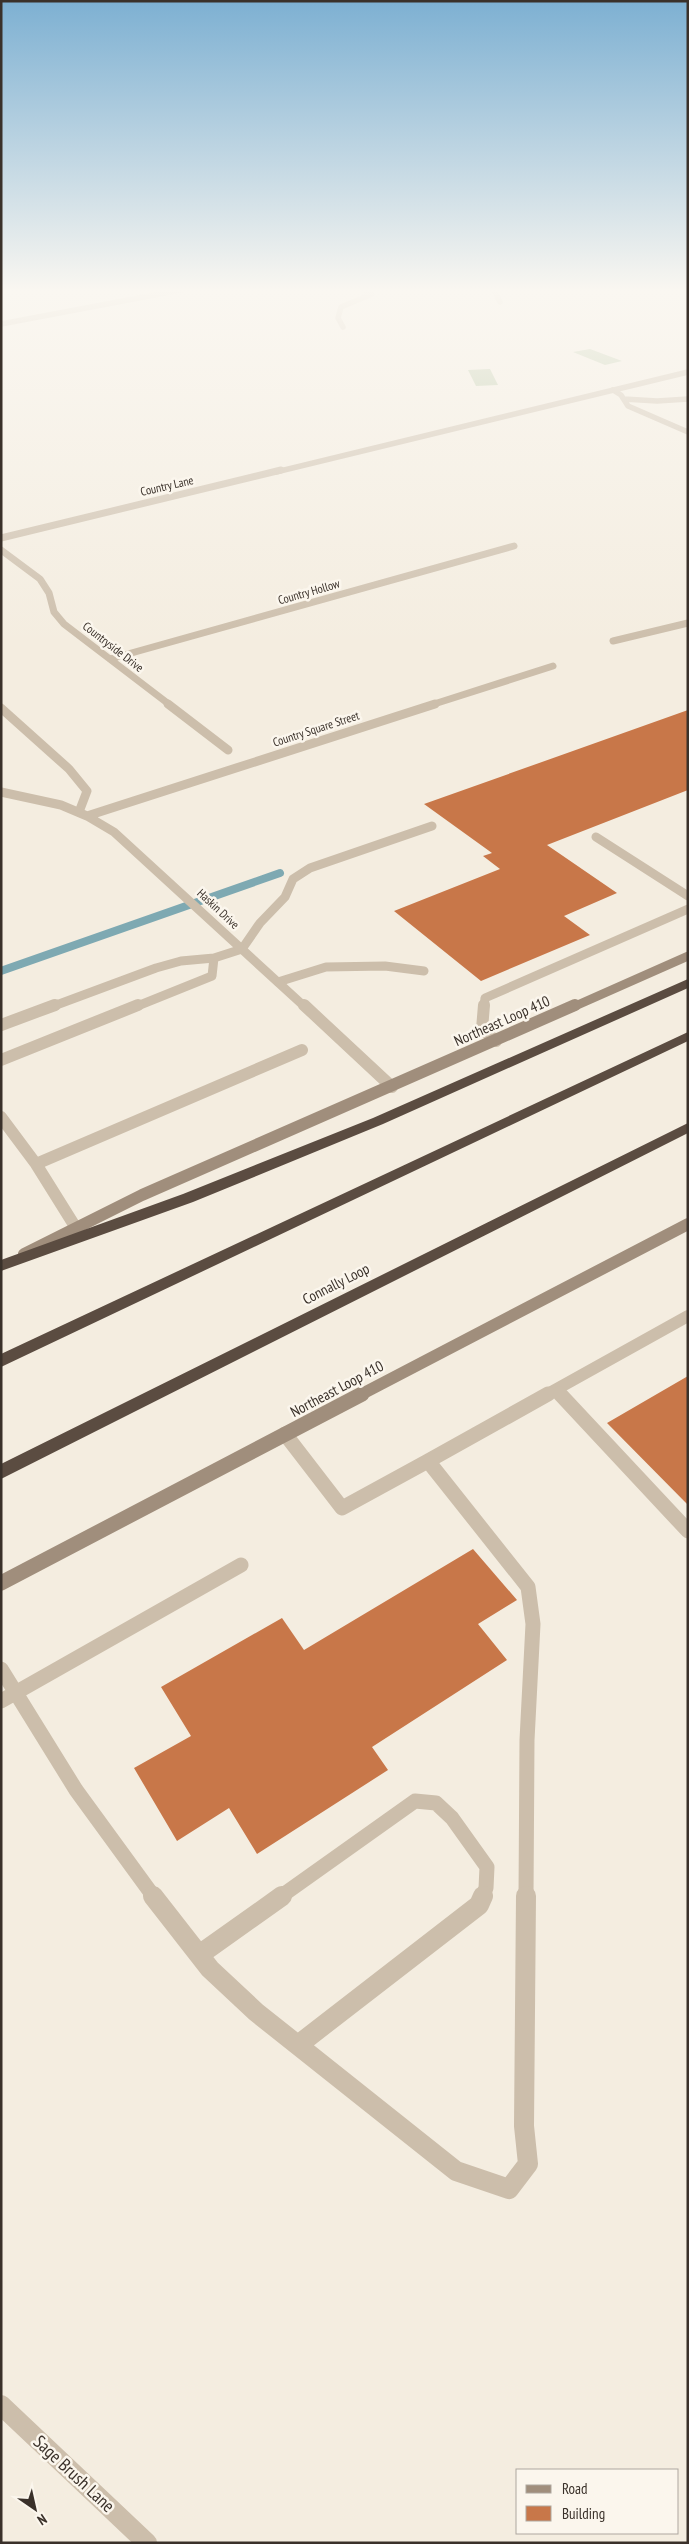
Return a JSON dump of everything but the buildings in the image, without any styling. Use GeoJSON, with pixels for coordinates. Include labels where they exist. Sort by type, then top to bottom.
{"type":"FeatureCollection","features":[{"type":"Feature","properties":{"kind":"highway"},"geometry":{"type":"LineString","coordinates":[[1,1266],[188,1198],[378,1121],[688,984]]}},
{"type":"Feature","properties":{"kind":"highway"},"geometry":{"type":"LineString","coordinates":[[1,1361],[688,1036]]}},
{"type":"Feature","properties":{"kind":"highway","name":"Connally Loop"},"geometry":{"type":"LineString","coordinates":[[1,1472],[688,1127]]}},
{"type":"Feature","properties":{"kind":"main road","name":"Northeast Loop 410"},"geometry":{"type":"LineString","coordinates":[[1,1266],[142,1195],[688,956]]}},
{"type":"Feature","properties":{"kind":"main road","name":"Northeast Loop 410"},"geometry":{"type":"LineString","coordinates":[[1,1583],[688,1224]]}},
{"type":"Feature","properties":{"kind":"street","name":"Country Lane"},"geometry":{"type":"LineString","coordinates":[[1,538],[536,409]]}},
{"type":"Feature","properties":{"kind":"street"},"geometry":{"type":"LineString","coordinates":[[634,409],[688,432]]}},
{"type":"Feature","properties":{"kind":"street","name":"Country Hollow"},"geometry":{"type":"LineString","coordinates":[[110,659],[514,546]]}},
{"type":"Feature","properties":{"kind":"street","name":"Countryside Drive"},"geometry":{"type":"LineString","coordinates":[[1,550],[40,579],[49,593],[54,612],[64,624],[228,750]]}},
{"type":"Feature","properties":{"kind":"street"},"geometry":{"type":"LineString","coordinates":[[613,641],[688,623]]}},
{"type":"Feature","properties":{"kind":"street","name":"Country Square Street"},"geometry":{"type":"LineString","coordinates":[[83,814],[553,666]]}},
{"type":"Feature","properties":{"kind":"street"},"geometry":{"type":"LineString","coordinates":[[1,708],[69,769],[87,791],[83,814]]}},
{"type":"Feature","properties":{"kind":"street","name":"Haskin Drive"},"geometry":{"type":"LineString","coordinates":[[1,792],[45,800],[83,814],[114,832],[210,918],[392,1087]]}},
{"type":"Feature","properties":{"kind":"street"},"geometry":{"type":"LineString","coordinates":[[1,1025],[156,968],[180,961],[214,958],[242,949],[260,923],[285,897],[292,880],[310,868],[432,826]]}},
{"type":"Feature","properties":{"kind":"street"},"geometry":{"type":"LineString","coordinates":[[596,837],[688,896]]}},
{"type":"Feature","properties":{"kind":"street"},"geometry":{"type":"LineString","coordinates":[[496,1041],[482,1029],[485,998],[688,909]]}},
{"type":"Feature","properties":{"kind":"street"},"geometry":{"type":"LineString","coordinates":[[1,1060],[212,976],[214,958]]}},
{"type":"Feature","properties":{"kind":"street"},"geometry":{"type":"LineString","coordinates":[[278,982],[326,967],[385,966],[424,971]]}},
{"type":"Feature","properties":{"kind":"street"},"geometry":{"type":"LineString","coordinates":[[36,1164],[302,1050]]}},
{"type":"Feature","properties":{"kind":"street"},"geometry":{"type":"LineString","coordinates":[[1,1117],[36,1164],[76,1228]]}},
{"type":"Feature","properties":{"kind":"street"},"geometry":{"type":"LineString","coordinates":[[285,1434],[342,1508],[688,1316]]}},
{"type":"Feature","properties":{"kind":"street"},"geometry":{"type":"LineString","coordinates":[[557,1390],[688,1532]]}},
{"type":"Feature","properties":{"kind":"street"},"geometry":{"type":"LineString","coordinates":[[1,1669],[8,1697],[210,1970],[256,2012],[456,2171],[509,2189],[528,2164],[524,2126],[526,1740],[533,1624],[528,1587],[428,1461]]}},
{"type":"Feature","properties":{"kind":"street"},"geometry":{"type":"LineString","coordinates":[[8,1697],[241,1565]]}},
{"type":"Feature","properties":{"kind":"street"},"geometry":{"type":"LineString","coordinates":[[199,1956],[415,1801],[436,1803],[452,1818],[487,1867],[486,1888],[479,1905],[298,2045]]}},
{"type":"Feature","properties":{"kind":"street","name":"Sage Brush Lane"},"geometry":{"type":"LineString","coordinates":[[1,2405],[147,2543]]}},
{"type":"Feature","properties":{"kind":"waterway"},"geometry":{"type":"LineString","coordinates":[[1,971],[280,873]]}}]}
